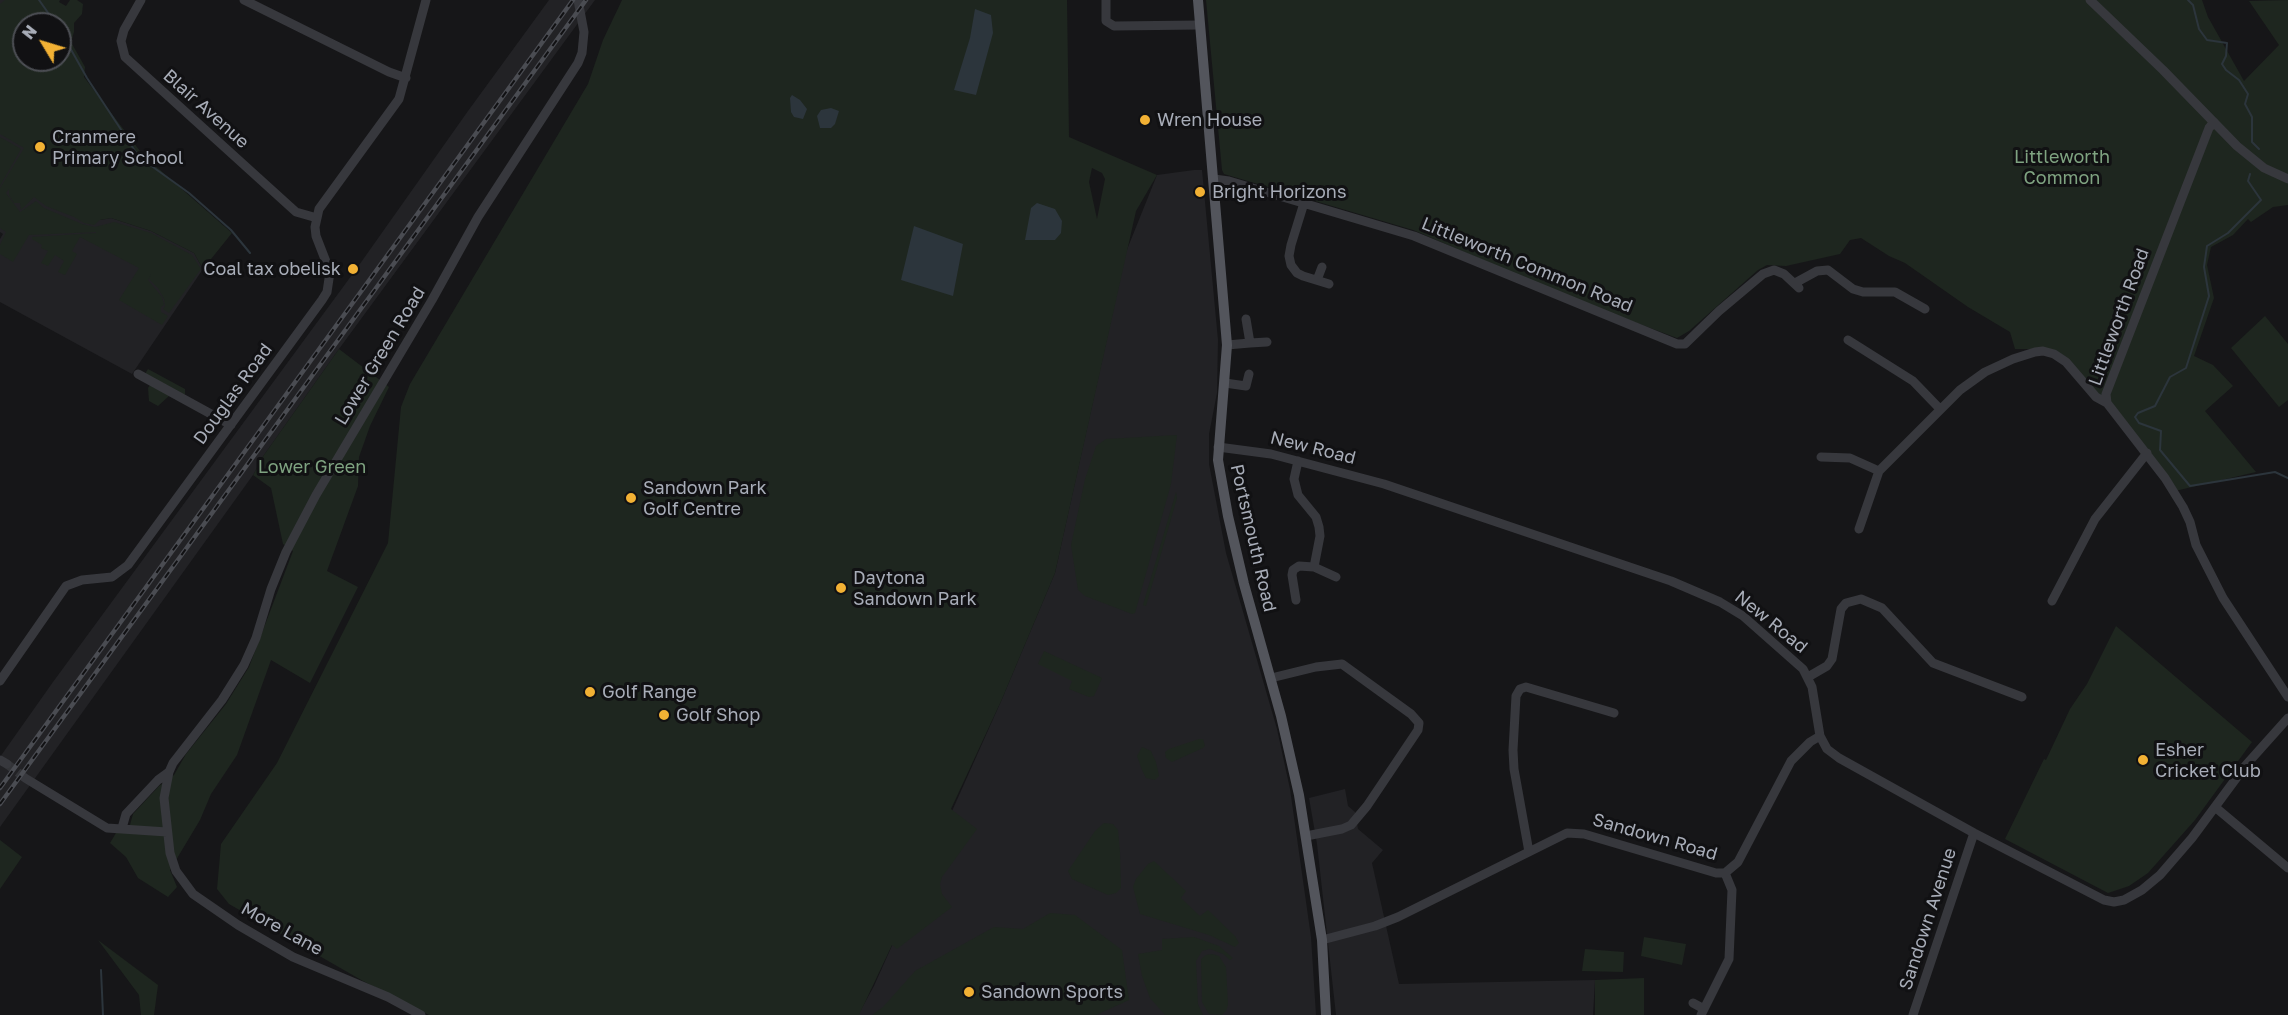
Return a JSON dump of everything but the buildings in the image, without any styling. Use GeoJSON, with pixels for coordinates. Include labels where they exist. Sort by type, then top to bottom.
{"type":"FeatureCollection","features":[{"type":"Feature","properties":{"kind":"main road","name":"Portsmouth Road"},"geometry":{"type":"LineString","coordinates":[[1197,0],[1227,345],[1218,447],[1228,516],[1271,678],[1306,836],[1322,940],[1327,1012]]}},
{"type":"Feature","properties":{"kind":"street","name":"Blair Avenue"},"geometry":{"type":"LineString","coordinates":[[141,0],[124,30],[121,41],[125,57],[296,212],[316,218]]}},
{"type":"Feature","properties":{"kind":"street"},"geometry":{"type":"LineString","coordinates":[[244,0],[389,72],[406,78]]}},
{"type":"Feature","properties":{"kind":"street"},"geometry":{"type":"LineString","coordinates":[[316,218],[325,200],[399,99],[426,0]]}},
{"type":"Feature","properties":{"kind":"street","name":"Lower Green Road"},"geometry":{"type":"LineString","coordinates":[[198,731],[222,700],[244,665],[256,638],[278,571],[316,495],[483,210],[578,63],[582,52],[584,32],[578,0]]}},
{"type":"Feature","properties":{"kind":"street"},"geometry":{"type":"LineString","coordinates":[[1106,0],[1106,21],[1114,26],[1199,26]]}},
{"type":"Feature","properties":{"kind":"street"},"geometry":{"type":"LineString","coordinates":[[2090,0],[2251,159],[2287,179]]}},
{"type":"Feature","properties":{"kind":"street","name":"Littleworth Road"},"geometry":{"type":"LineString","coordinates":[[2214,122],[2209,128],[2106,394],[2107,403],[2147,453],[2183,507],[2196,545],[2223,598],[2288,697]]}},
{"type":"Feature","properties":{"kind":"street","name":"Littleworth Common Road"},"geometry":{"type":"LineString","coordinates":[[1214,179],[1229,181],[1414,236],[1677,344],[1685,344],[1719,311],[1763,274],[1774,270],[1784,274],[1797,285],[1817,271],[1828,270],[1853,289],[1863,292],[1895,292],[1925,309]]}},
{"type":"Feature","properties":{"kind":"street"},"geometry":{"type":"LineString","coordinates":[[1304,203],[1289,256],[1291,265],[1297,273],[1329,284]]}},
{"type":"Feature","properties":{"kind":"street","name":"Douglas Road"},"geometry":{"type":"LineString","coordinates":[[0,681],[66,586],[82,580],[112,577],[128,565],[327,292],[330,272],[316,236],[316,218]]}},
{"type":"Feature","properties":{"kind":"street"},"geometry":{"type":"LineString","coordinates":[[1317,280],[1322,267]]}},
{"type":"Feature","properties":{"kind":"street"},"geometry":{"type":"LineString","coordinates":[[1246,319],[1250,343]]}},
{"type":"Feature","properties":{"kind":"street"},"geometry":{"type":"LineString","coordinates":[[1848,340],[1913,381],[1940,410]]}},
{"type":"Feature","properties":{"kind":"street"},"geometry":{"type":"LineString","coordinates":[[1227,345],[1267,342]]}},
{"type":"Feature","properties":{"kind":"street"},"geometry":{"type":"LineString","coordinates":[[1860,529],[1879,471],[1960,390],[1985,372],[2013,359],[2043,351],[2054,354],[2066,362],[2096,397],[2107,403]]}},
{"type":"Feature","properties":{"kind":"street"},"geometry":{"type":"LineString","coordinates":[[138,374],[231,424]]}},
{"type":"Feature","properties":{"kind":"street"},"geometry":{"type":"LineString","coordinates":[[1225,383],[1246,386],[1249,374]]}},
{"type":"Feature","properties":{"kind":"street","name":"New Road"},"geometry":{"type":"LineString","coordinates":[[1218,447],[1298,461],[1425,497],[1706,595],[1743,616],[1803,669],[1815,699],[1820,736]]}},
{"type":"Feature","properties":{"kind":"street"},"geometry":{"type":"LineString","coordinates":[[2052,601],[2096,519],[2147,453]]}},
{"type":"Feature","properties":{"kind":"street"},"geometry":{"type":"LineString","coordinates":[[1820,456],[1858,460],[1879,471]]}},
{"type":"Feature","properties":{"kind":"street"},"geometry":{"type":"LineString","coordinates":[[1298,461],[1294,479],[1298,495],[1316,517],[1320,536],[1314,567]]}},
{"type":"Feature","properties":{"kind":"street"},"geometry":{"type":"LineString","coordinates":[[1320,536],[1330,539]]}},
{"type":"Feature","properties":{"kind":"street"},"geometry":{"type":"LineString","coordinates":[[1296,600],[1292,585],[1293,570],[1299,566],[1314,567],[1336,577]]}},
{"type":"Feature","properties":{"kind":"street"},"geometry":{"type":"LineString","coordinates":[[1808,677],[1827,666],[1832,659],[1841,609],[1846,603],[1861,599],[1882,608],[1933,663],[2022,696]]}},
{"type":"Feature","properties":{"kind":"street"},"geometry":{"type":"LineString","coordinates":[[1271,678],[1316,667],[1342,664],[1411,714],[1419,723],[1418,730],[1358,818],[1342,829],[1306,836]]}},
{"type":"Feature","properties":{"kind":"street"},"geometry":{"type":"LineString","coordinates":[[1529,852],[1514,770],[1516,696],[1520,689],[1526,687],[1614,713]]}},
{"type":"Feature","properties":{"kind":"street"},"geometry":{"type":"LineString","coordinates":[[2009,703],[2012,693]]}},
{"type":"Feature","properties":{"kind":"street"},"geometry":{"type":"LineString","coordinates":[[1820,736],[1827,749],[1839,758],[2094,897],[2114,902],[2133,896],[2160,875],[2246,765],[2288,718]]}},
{"type":"Feature","properties":{"kind":"street","name":"More Lane"},"geometry":{"type":"LineString","coordinates":[[198,731],[181,751],[169,772],[164,798],[167,832],[176,871],[193,894],[207,905],[293,957],[388,997],[421,1015]]}},
{"type":"Feature","properties":{"kind":"street","name":"Sandown Road"},"geometry":{"type":"LineString","coordinates":[[1322,940],[1375,926],[1398,917],[1567,833],[1575,832],[1716,873],[1725,873],[1738,862],[1791,761],[1810,742],[1820,736]]}},
{"type":"Feature","properties":{"kind":"street"},"geometry":{"type":"LineString","coordinates":[[122,828],[126,814],[158,780],[169,772]]}},
{"type":"Feature","properties":{"kind":"street"},"geometry":{"type":"LineString","coordinates":[[25,778],[107,828],[167,832]]}},
{"type":"Feature","properties":{"kind":"street"},"geometry":{"type":"LineString","coordinates":[[2215,807],[2288,868]]}},
{"type":"Feature","properties":{"kind":"street","name":"Sandown Avenue"},"geometry":{"type":"LineString","coordinates":[[1913,1015],[1974,832]]}},
{"type":"Feature","properties":{"kind":"street"},"geometry":{"type":"LineString","coordinates":[[1693,1003],[1702,1012],[1730,959],[1732,890],[1725,873]]}},
{"type":"Feature","properties":{"kind":"shaded area","name":"Cranmere Primary School"},"geometry":{"type":"Polygon","coordinates":[[[0,0],[35,0],[44,12],[12,12],[12,72],[63,72],[100,220],[111,218],[151,231],[194,253],[203,269],[132,374],[0,302],[0,239],[3,234],[0,232],[0,0]]]}},
{"type":"Feature","properties":{"kind":"shaded area"},"geometry":{"type":"Polygon","coordinates":[[[549,0],[595,0],[339,349],[264,455],[253,475],[0,827],[0,757],[357,268],[549,0]]]}},
{"type":"Feature","properties":{"kind":"shaded area"},"geometry":{"type":"Polygon","coordinates":[[[975,9],[991,15],[993,33],[976,95],[954,90],[970,38],[975,9]]]}},
{"type":"Feature","properties":{"kind":"shaded area"},"geometry":{"type":"Polygon","coordinates":[[[792,95],[800,100],[807,109],[803,119],[794,117],[791,112],[790,98],[792,95]]]}},
{"type":"Feature","properties":{"kind":"shaded area"},"geometry":{"type":"Polygon","coordinates":[[[831,108],[839,111],[835,124],[831,128],[820,128],[817,116],[821,110],[831,108]]]}},
{"type":"Feature","properties":{"kind":"shaded area"},"geometry":{"type":"Polygon","coordinates":[[[1202,170],[1218,340],[1217,393],[1209,434],[1209,464],[1226,553],[1277,729],[1290,789],[1311,937],[1316,1015],[858,1015],[874,986],[1002,699],[1055,573],[1126,252],[1157,175],[1202,170]]]}},
{"type":"Feature","properties":{"kind":"shaded area"},"geometry":{"type":"Polygon","coordinates":[[[1037,203],[1055,209],[1062,221],[1061,233],[1055,240],[1025,240],[1031,208],[1037,203]]]}},
{"type":"Feature","properties":{"kind":"shaded area"},"geometry":{"type":"Polygon","coordinates":[[[914,226],[963,244],[953,296],[901,280],[914,226]]]}},
{"type":"Feature","properties":{"kind":"shaded area"},"geometry":{"type":"Polygon","coordinates":[[[1345,789],[1348,806],[1355,812],[1358,829],[1383,850],[1372,863],[1399,984],[1595,980],[1593,1015],[1336,1015],[1317,844],[1309,798],[1345,789]]]}},
{"type":"Feature","properties":{"kind":"green space"},"geometry":{"type":"Polygon","coordinates":[[[5,0],[60,0],[59,2],[66,6],[70,0],[77,0],[83,4],[82,14],[74,23],[72,39],[72,12],[12,12],[12,72],[72,72],[72,44],[85,67],[84,77],[143,155],[232,233],[203,269],[194,253],[151,231],[111,218],[100,220],[94,225],[84,223],[46,206],[34,197],[21,210],[20,203],[14,203],[9,195],[9,189],[6,193],[20,212],[36,201],[44,208],[82,224],[95,227],[114,222],[151,233],[192,255],[201,269],[169,313],[163,309],[165,306],[164,299],[158,288],[149,279],[151,274],[148,280],[162,297],[164,305],[161,307],[161,312],[168,316],[162,325],[119,300],[139,268],[80,237],[72,251],[77,254],[65,275],[58,272],[64,261],[55,255],[48,266],[41,263],[48,251],[32,239],[32,237],[96,232],[29,235],[13,262],[0,254],[0,245],[6,232],[0,228],[0,188],[24,148],[0,134],[0,4],[5,0]]]}},
{"type":"Feature","properties":{"kind":"green space"},"geometry":{"type":"Polygon","coordinates":[[[622,0],[1067,0],[1069,137],[1157,175],[1136,211],[1055,573],[1002,699],[951,809],[977,829],[942,877],[940,884],[942,894],[952,907],[897,949],[892,945],[859,1015],[429,1015],[363,981],[229,904],[217,889],[221,844],[277,763],[388,543],[401,407],[410,384],[588,84],[603,40],[622,0]],[[1092,168],[1089,182],[1097,219],[1105,179],[1102,173],[1092,168]]]}},
{"type":"Feature","properties":{"kind":"green space","name":"Littleworth Common"},"geometry":{"type":"Polygon","coordinates":[[[1206,0],[2202,0],[2208,17],[2244,81],[2279,45],[2249,1],[2288,0],[2288,205],[2273,207],[2251,222],[2248,219],[2233,235],[2211,247],[2207,265],[2214,298],[2194,356],[2213,365],[2233,386],[2205,411],[2256,472],[2175,491],[2147,453],[2066,362],[2034,349],[2015,349],[2010,332],[1968,307],[1905,263],[1889,256],[1861,238],[1850,240],[1840,254],[1786,266],[1767,265],[1758,270],[1689,331],[1677,338],[1578,301],[1413,230],[1224,174],[1206,0]]]}},
{"type":"Feature","properties":{"kind":"green space"},"geometry":{"type":"Polygon","coordinates":[[[0,137],[21,149],[0,186],[0,137]]]}},
{"type":"Feature","properties":{"kind":"green space"},"geometry":{"type":"Polygon","coordinates":[[[2265,316],[2288,344],[2288,400],[2279,407],[2231,348],[2265,316]]]}},
{"type":"Feature","properties":{"kind":"green space","name":"Lower Green"},"geometry":{"type":"Polygon","coordinates":[[[339,349],[389,387],[370,426],[359,457],[358,486],[327,571],[358,587],[310,683],[271,660],[237,755],[211,794],[200,820],[170,870],[177,887],[168,897],[138,878],[126,857],[110,843],[116,833],[128,832],[133,814],[159,786],[174,775],[186,754],[226,704],[249,667],[293,551],[283,544],[271,488],[253,475],[264,455],[339,349]]]}},
{"type":"Feature","properties":{"kind":"green space"},"geometry":{"type":"Polygon","coordinates":[[[148,369],[185,389],[185,394],[179,401],[169,396],[158,406],[149,401],[148,388],[150,385],[145,374],[148,369]]]}},
{"type":"Feature","properties":{"kind":"green space"},"geometry":{"type":"Polygon","coordinates":[[[1177,435],[1171,484],[1135,613],[1132,614],[1085,596],[1078,590],[1071,545],[1085,479],[1096,446],[1106,439],[1177,435]]]}},
{"type":"Feature","properties":{"kind":"green space"},"geometry":{"type":"Polygon","coordinates":[[[1176,492],[1177,498],[1146,606],[1143,605],[1176,492]]]}},
{"type":"Feature","properties":{"kind":"green space","name":"Esher Cricket Club"},"geometry":{"type":"Polygon","coordinates":[[[2116,626],[2252,742],[2195,820],[2148,873],[2129,886],[2108,893],[2005,839],[2070,709],[2087,684],[2116,626]]]}},
{"type":"Feature","properties":{"kind":"green space"},"geometry":{"type":"Polygon","coordinates":[[[1044,651],[1102,678],[1094,696],[1089,697],[1069,689],[1072,681],[1038,664],[1044,651]]]}},
{"type":"Feature","properties":{"kind":"green space"},"geometry":{"type":"Polygon","coordinates":[[[1203,739],[1205,746],[1203,748],[1172,762],[1166,758],[1165,752],[1169,749],[1203,739]]]}},
{"type":"Feature","properties":{"kind":"green space"},"geometry":{"type":"Polygon","coordinates":[[[1142,747],[1151,751],[1156,762],[1159,776],[1155,780],[1146,778],[1142,770],[1137,756],[1142,747]]]}},
{"type":"Feature","properties":{"kind":"green space"},"geometry":{"type":"Polygon","coordinates":[[[1104,823],[1113,824],[1118,830],[1120,852],[1121,888],[1116,893],[1108,895],[1072,879],[1068,871],[1095,831],[1104,823]]]}},
{"type":"Feature","properties":{"kind":"green space"},"geometry":{"type":"Polygon","coordinates":[[[0,840],[22,857],[0,889],[0,840]]]}},
{"type":"Feature","properties":{"kind":"green space"},"geometry":{"type":"Polygon","coordinates":[[[1154,861],[1186,891],[1181,898],[1200,916],[1208,910],[1235,936],[1239,943],[1235,947],[1209,935],[1140,914],[1133,887],[1136,879],[1148,864],[1154,861]]]}},
{"type":"Feature","properties":{"kind":"green space"},"geometry":{"type":"Polygon","coordinates":[[[1050,913],[1075,915],[1122,950],[1129,1000],[1096,1015],[872,1015],[883,1007],[915,971],[994,927],[1023,929],[1050,913]]]}},
{"type":"Feature","properties":{"kind":"green space"},"geometry":{"type":"Polygon","coordinates":[[[1194,937],[1219,946],[1233,958],[1230,960],[1223,954],[1210,949],[1202,951],[1196,961],[1198,1004],[1203,1015],[1165,1015],[1150,998],[1142,976],[1138,954],[1162,950],[1162,939],[1194,937]]]}},
{"type":"Feature","properties":{"kind":"green space"},"geometry":{"type":"Polygon","coordinates":[[[1644,937],[1686,944],[1682,965],[1641,956],[1644,937]]]}},
{"type":"Feature","properties":{"kind":"green space"},"geometry":{"type":"Polygon","coordinates":[[[98,940],[158,985],[154,1015],[141,1015],[139,995],[98,940]]]}},
{"type":"Feature","properties":{"kind":"green space"},"geometry":{"type":"Polygon","coordinates":[[[1585,949],[1624,952],[1623,972],[1582,971],[1585,949]]]}},
{"type":"Feature","properties":{"kind":"green space"},"geometry":{"type":"Polygon","coordinates":[[[1212,954],[1219,956],[1226,967],[1228,1005],[1222,1015],[1209,1014],[1202,1002],[1201,959],[1212,954]]]}},
{"type":"Feature","properties":{"kind":"green space"},"geometry":{"type":"Polygon","coordinates":[[[1644,978],[1644,1015],[1595,1015],[1595,980],[1644,978]]]}},
{"type":"Feature","properties":{"kind":"waterway"},"geometry":{"type":"LineString","coordinates":[[39,0],[48,12]]}},
{"type":"Feature","properties":{"kind":"waterway"},"geometry":{"type":"LineString","coordinates":[[2188,0],[2193,5],[2199,29],[2207,40],[2227,43],[2226,56],[2222,64],[2239,80],[2248,94],[2245,104],[2252,117],[2252,142],[2259,149]]}},
{"type":"Feature","properties":{"kind":"waterway"},"geometry":{"type":"LineString","coordinates":[[72,51],[139,157],[189,193],[231,230],[250,253]]}},
{"type":"Feature","properties":{"kind":"waterway"},"geometry":{"type":"LineString","coordinates":[[2250,174],[2248,181],[2261,200],[2228,233],[2207,246],[2204,267],[2209,296],[2186,368],[2170,377],[2155,406],[2138,413],[2135,417],[2139,423],[2161,431],[2160,450],[2190,486],[2275,472],[2288,478]]}},
{"type":"Feature","properties":{"kind":"waterway"},"geometry":{"type":"LineString","coordinates":[[101,970],[103,1015]]}},
{"type":"Feature","properties":{"kind":"tunnel"},"geometry":{"type":"LineString","coordinates":[[7,764],[25,778]]}},
{"type":"Feature","properties":{"kind":"railway"},"geometry":{"type":"LineString","coordinates":[[0,788],[573,0]]}},
{"type":"Feature","properties":{"kind":"railway"},"geometry":{"type":"LineString","coordinates":[[0,804],[586,0]]}},
{"type":"Feature","properties":{"kind":"place","name":"Wren House"},"geometry":{"type":"Point","coordinates":[1145,120]}},
{"type":"Feature","properties":{"kind":"place","name":"Cranmere Primary School"},"geometry":{"type":"Point","coordinates":[40,147]}},
{"type":"Feature","properties":{"kind":"place","name":"Bright Horizons"},"geometry":{"type":"Point","coordinates":[1200,192]}},
{"type":"Feature","properties":{"kind":"place","name":"Coal tax obelisk"},"geometry":{"type":"Point","coordinates":[353,269]}},
{"type":"Feature","properties":{"kind":"place","name":"Sandown Park Golf Centre"},"geometry":{"type":"Point","coordinates":[631,498]}},
{"type":"Feature","properties":{"kind":"place","name":"Daytona Sandown Park"},"geometry":{"type":"Point","coordinates":[841,588]}},
{"type":"Feature","properties":{"kind":"place","name":"Golf Range"},"geometry":{"type":"Point","coordinates":[590,692]}},
{"type":"Feature","properties":{"kind":"place","name":"Golf Shop"},"geometry":{"type":"Point","coordinates":[664,715]}},
{"type":"Feature","properties":{"kind":"place","name":"Esher Cricket Club"},"geometry":{"type":"Point","coordinates":[2143,760]}},
{"type":"Feature","properties":{"kind":"place","name":"Sandown Sports"},"geometry":{"type":"Point","coordinates":[969,992]}}]}
